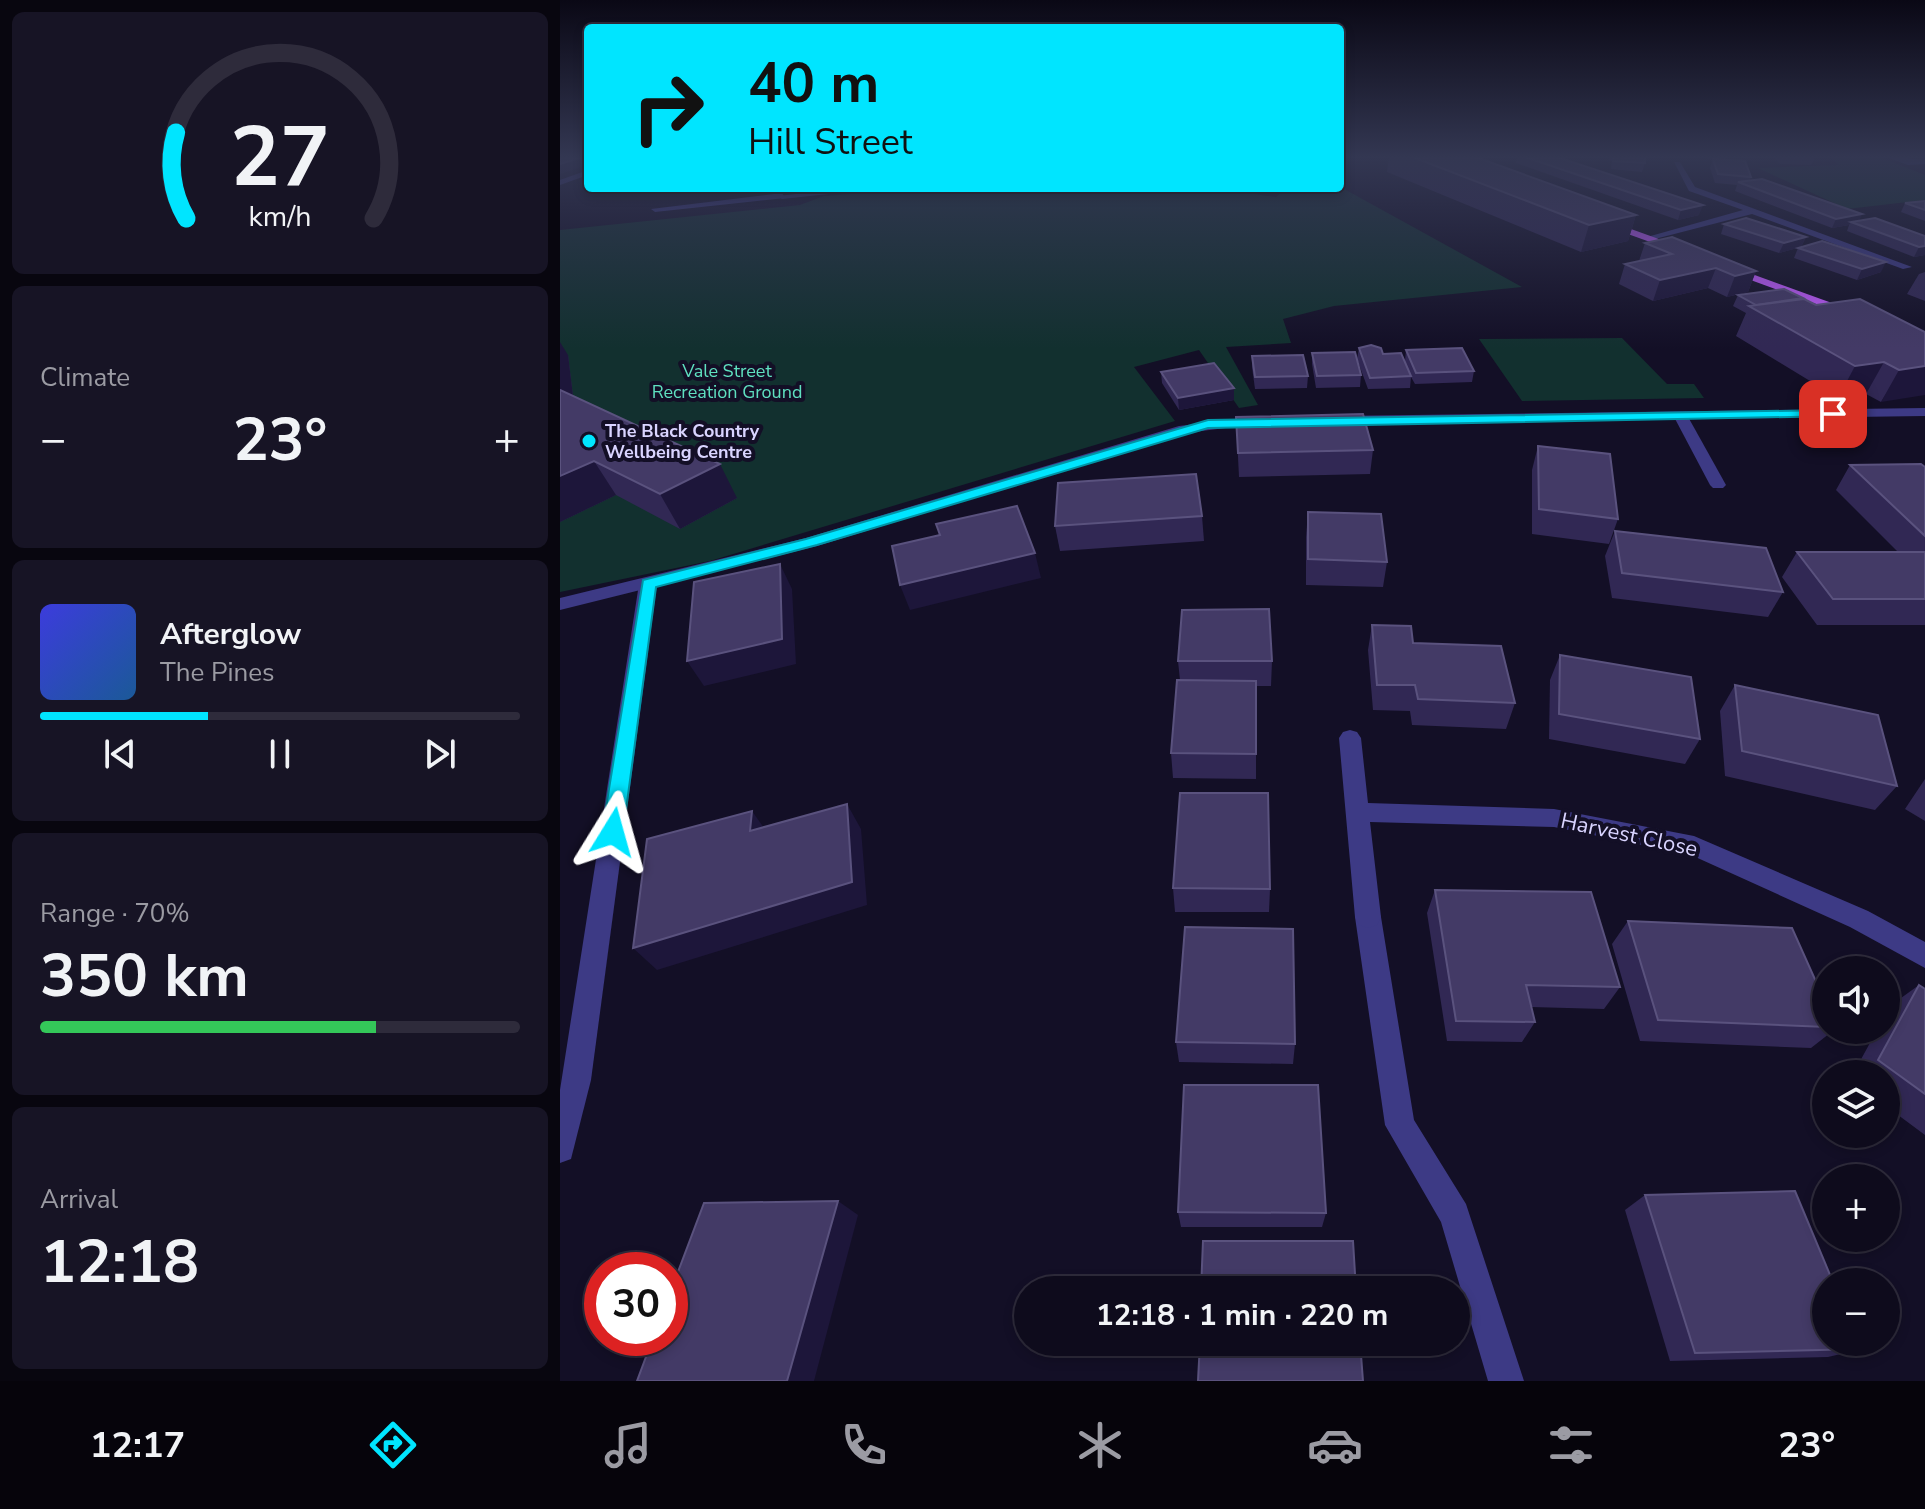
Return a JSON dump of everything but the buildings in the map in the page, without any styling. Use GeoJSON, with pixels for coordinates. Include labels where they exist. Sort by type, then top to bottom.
{"type":"FeatureCollection","features":[{"type":"Feature","properties":{"kind":"main road"},"geometry":{"type":"LineString","coordinates":[[1600,220],[1694,255]]}},
{"type":"Feature","properties":{"kind":"main road"},"geometry":{"type":"LineString","coordinates":[[1723,266],[1867,320]]}},
{"type":"Feature","properties":{"kind":"street"},"geometry":{"type":"LineString","coordinates":[[1650,239],[1717,220]]}},
{"type":"Feature","properties":{"kind":"street"},"geometry":{"type":"LineString","coordinates":[[1777,220],[1907,267]]}},
{"type":"Feature","properties":{"kind":"street"},"geometry":{"type":"LineString","coordinates":[[1320,420],[1925,412]]}},
{"type":"Feature","properties":{"kind":"street"},"geometry":{"type":"LineString","coordinates":[[1680,415],[1718,485]]}},
{"type":"Feature","properties":{"kind":"street"},"geometry":{"type":"LineString","coordinates":[[560,604],[811,542],[1184,429],[1208,424],[1273,420]]}},
{"type":"Feature","properties":{"kind":"street"},"geometry":{"type":"LineString","coordinates":[[560,1148],[577,1080],[648,584]]}},
{"type":"Feature","properties":{"kind":"street"},"geometry":{"type":"LineString","coordinates":[[1350,738],[1368,917],[1400,1125],[1455,1215],[1506,1381]]}},
{"type":"Feature","properties":{"kind":"street","name":"Harvest Close"},"geometry":{"type":"LineString","coordinates":[[1356,812],[1554,818],[1694,846],[1859,919],[1925,956]]}},
{"type":"Feature","properties":{"kind":"green space","name":"Vale Street Recreation Ground"},"geometry":{"type":"Polygon","coordinates":[[[652,220],[1401,220],[1522,287],[1334,306],[1283,319],[1291,343],[1226,347],[1258,405],[1239,408],[1199,350],[1134,367],[1175,421],[710,561],[560,592],[560,230],[652,220]]]}},
{"type":"Feature","properties":{"kind":"green space"},"geometry":{"type":"Polygon","coordinates":[[[1622,338],[1667,384],[1694,384],[1704,398],[1522,401],[1479,339],[1622,338]]]}},
{"type":"Feature","properties":{"kind":"place","name":"The Black Country Wellbeing Centre"},"geometry":{"type":"Point","coordinates":[589,441]}},
{"type":"Feature","properties":{"kind":"route"},"geometry":{"type":"LineString","coordinates":[[613,832],[648,584],[811,542],[1155,437],[1208,424],[1833,414]]}}]}
